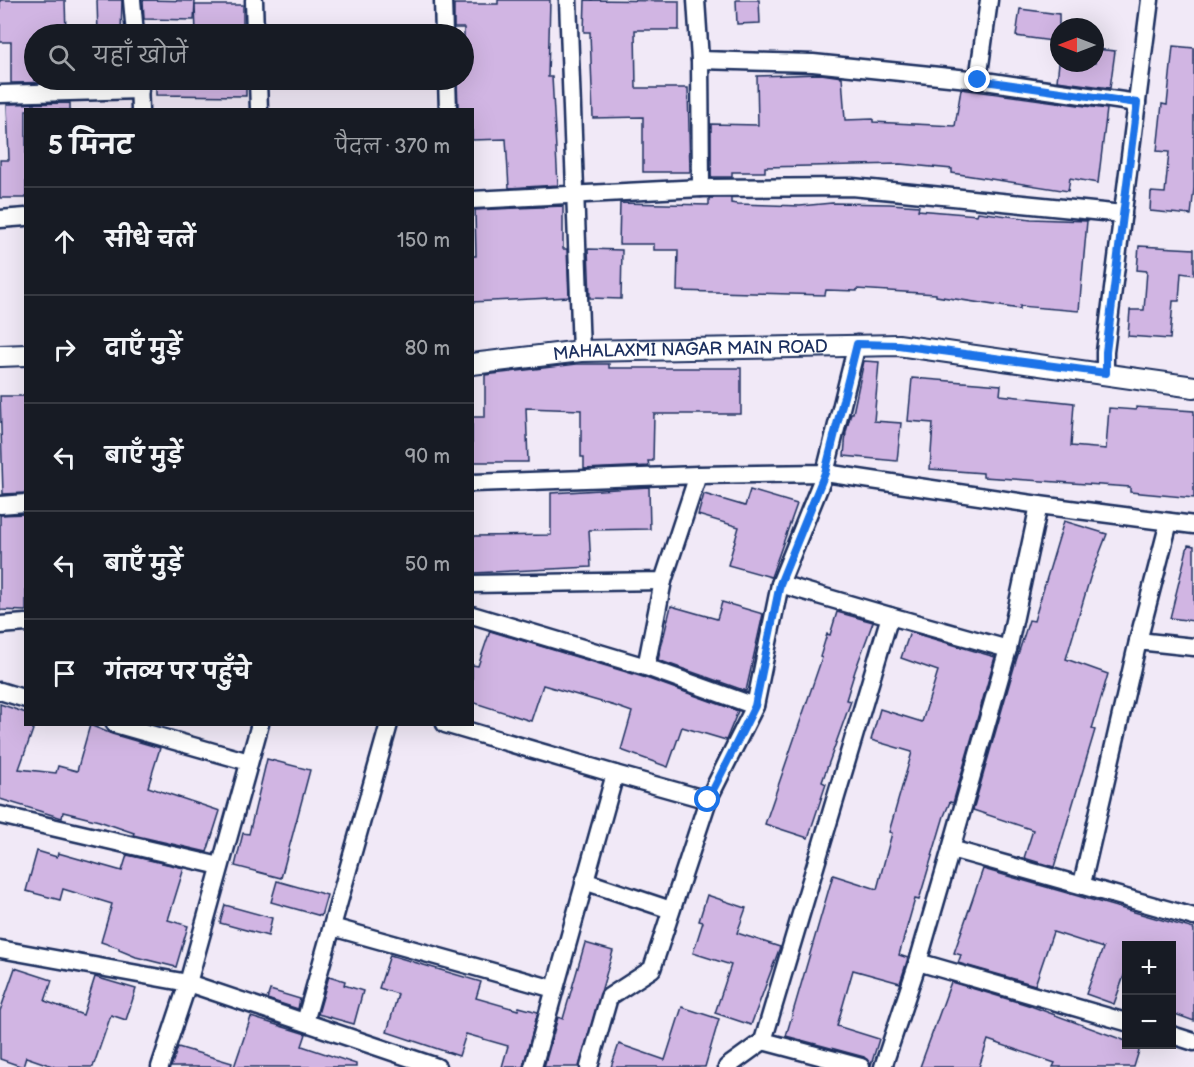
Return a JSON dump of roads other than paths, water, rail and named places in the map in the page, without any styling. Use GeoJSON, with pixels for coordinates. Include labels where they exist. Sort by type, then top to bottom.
{"type":"FeatureCollection","features":[{"type":"Feature","properties":{"kind":"street"},"geometry":{"type":"LineString","coordinates":[[132,0],[134,24]]}},
{"type":"Feature","properties":{"kind":"street"},"geometry":{"type":"LineString","coordinates":[[254,0],[255,24]]}},
{"type":"Feature","properties":{"kind":"street"},"geometry":{"type":"LineString","coordinates":[[443,0],[444,24]]}},
{"type":"Feature","properties":{"kind":"street"},"geometry":{"type":"LineString","coordinates":[[568,0],[577,193],[581,351]]}},
{"type":"Feature","properties":{"kind":"street"},"geometry":{"type":"LineString","coordinates":[[696,0],[700,60],[701,188]]}},
{"type":"Feature","properties":{"kind":"street"},"geometry":{"type":"LineString","coordinates":[[978,80],[989,0]]}},
{"type":"Feature","properties":{"kind":"street"},"geometry":{"type":"LineString","coordinates":[[1106,373],[1106,352],[1150,0]]}},
{"type":"Feature","properties":{"kind":"street"},"geometry":{"type":"LineString","coordinates":[[700,60],[813,63],[978,80],[1137,103]]}},
{"type":"Feature","properties":{"kind":"street"},"geometry":{"type":"LineString","coordinates":[[0,94],[62,90]]}},
{"type":"Feature","properties":{"kind":"street"},"geometry":{"type":"LineString","coordinates":[[139,90],[140,108]]}},
{"type":"Feature","properties":{"kind":"street"},"geometry":{"type":"LineString","coordinates":[[258,90],[259,108]]}},
{"type":"Feature","properties":{"kind":"street"},"geometry":{"type":"LineString","coordinates":[[447,90],[448,108]]}},
{"type":"Feature","properties":{"kind":"street"},"geometry":{"type":"LineString","coordinates":[[474,200],[701,188],[852,187],[1123,214]]}},
{"type":"Feature","properties":{"kind":"street"},"geometry":{"type":"LineString","coordinates":[[0,219],[24,218]]}},
{"type":"Feature","properties":{"kind":"street"},"geometry":{"type":"LineString","coordinates":[[589,1067],[609,997],[652,969],[708,800],[755,706],[780,584],[825,473],[857,344]]}},
{"type":"Feature","properties":{"kind":"street","name":"MAHALAXMI NAGAR MAIN ROAD"},"geometry":{"type":"LineString","coordinates":[[474,364],[581,351],[898,345],[1194,387]]}},
{"type":"Feature","properties":{"kind":"street"},"geometry":{"type":"LineString","coordinates":[[0,356],[24,355]]}},
{"type":"Feature","properties":{"kind":"street"},"geometry":{"type":"LineString","coordinates":[[474,483],[825,473],[1039,505],[1194,525]]}},
{"type":"Feature","properties":{"kind":"street"},"geometry":{"type":"LineString","coordinates":[[646,667],[663,581],[698,475]]}},
{"type":"Feature","properties":{"kind":"street"},"geometry":{"type":"LineString","coordinates":[[0,505],[24,503]]}},
{"type":"Feature","properties":{"kind":"street"},"geometry":{"type":"LineString","coordinates":[[883,1067],[918,962],[1008,649],[1039,505]]}},
{"type":"Feature","properties":{"kind":"street"},"geometry":{"type":"LineString","coordinates":[[1082,884],[1168,522]]}},
{"type":"Feature","properties":{"kind":"street"},"geometry":{"type":"LineString","coordinates":[[474,584],[663,581]]}},
{"type":"Feature","properties":{"kind":"street"},"geometry":{"type":"LineString","coordinates":[[780,584],[1008,649]]}},
{"type":"Feature","properties":{"kind":"street"},"geometry":{"type":"LineString","coordinates":[[474,616],[646,667],[755,706]]}},
{"type":"Feature","properties":{"kind":"street"},"geometry":{"type":"LineString","coordinates":[[727,1067],[763,1041],[890,616]]}},
{"type":"Feature","properties":{"kind":"street"},"geometry":{"type":"LineString","coordinates":[[0,625],[24,623]]}},
{"type":"Feature","properties":{"kind":"street"},"geometry":{"type":"LineString","coordinates":[[1138,641],[1194,647]]}},
{"type":"Feature","properties":{"kind":"street"},"geometry":{"type":"LineString","coordinates":[[0,691],[24,698]]}},
{"type":"Feature","properties":{"kind":"street"},"geometry":{"type":"LineString","coordinates":[[121,726],[249,762]]}},
{"type":"Feature","properties":{"kind":"street"},"geometry":{"type":"LineString","coordinates":[[160,1067],[188,983],[259,726]]}},
{"type":"Feature","properties":{"kind":"street"},"geometry":{"type":"LineString","coordinates":[[305,1022],[387,726]]}},
{"type":"Feature","properties":{"kind":"street"},"geometry":{"type":"LineString","coordinates":[[452,726],[708,800]]}},
{"type":"Feature","properties":{"kind":"street"},"geometry":{"type":"LineString","coordinates":[[534,1067],[615,774]]}},
{"type":"Feature","properties":{"kind":"street"},"geometry":{"type":"LineString","coordinates":[[0,815],[220,866]]}},
{"type":"Feature","properties":{"kind":"street"},"geometry":{"type":"LineString","coordinates":[[951,849],[1194,917]]}},
{"type":"Feature","properties":{"kind":"street"},"geometry":{"type":"LineString","coordinates":[[584,881],[671,910]]}},
{"type":"Feature","properties":{"kind":"street"},"geometry":{"type":"LineString","coordinates":[[332,927],[555,989]]}},
{"type":"Feature","properties":{"kind":"street"},"geometry":{"type":"LineString","coordinates":[[0,949],[188,983],[438,1067]]}},
{"type":"Feature","properties":{"kind":"street"},"geometry":{"type":"LineString","coordinates":[[918,962],[1122,1021]]}},
{"type":"Feature","properties":{"kind":"street"},"geometry":{"type":"LineString","coordinates":[[1176,1036],[1194,1042]]}},
{"type":"Feature","properties":{"kind":"street"},"geometry":{"type":"LineString","coordinates":[[763,1041],[861,1067]]}}]}
